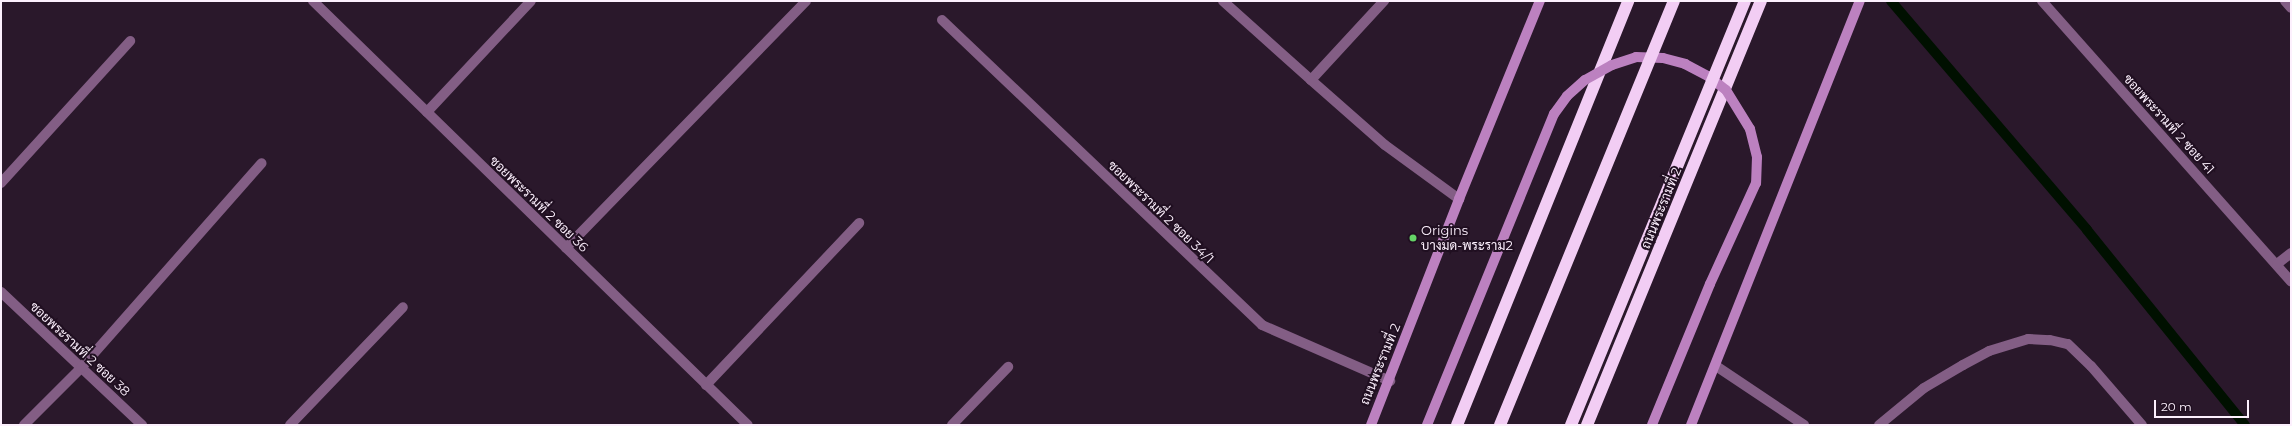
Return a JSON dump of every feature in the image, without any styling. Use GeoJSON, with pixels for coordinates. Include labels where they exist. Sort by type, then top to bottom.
{"type":"FeatureCollection","features":[{"type":"Feature","properties":{"kind":"highway"},"geometry":{"type":"LineString","coordinates":[[1457,425],[1628,1]]}},
{"type":"Feature","properties":{"kind":"highway"},"geometry":{"type":"LineString","coordinates":[[1500,425],[1673,1]]}},
{"type":"Feature","properties":{"kind":"highway"},"geometry":{"type":"LineString","coordinates":[[1571,425],[1745,1]]}},
{"type":"Feature","properties":{"kind":"highway"},"geometry":{"type":"LineString","coordinates":[[1730,39],[1752,1]]}},
{"type":"Feature","properties":{"kind":"highway","name":"ถนนพระรามที่ 2"},"geometry":{"type":"LineString","coordinates":[[1587,425],[1762,1]]}},
{"type":"Feature","properties":{"kind":"main road","name":"ถนนพระรามที่ 2"},"geometry":{"type":"LineString","coordinates":[[1371,425],[1390,381],[1459,199],[1540,1]]}},
{"type":"Feature","properties":{"kind":"main road"},"geometry":{"type":"LineString","coordinates":[[1690,425],[1716,366],[1860,1]]}},
{"type":"Feature","properties":{"kind":"main road"},"geometry":{"type":"LineString","coordinates":[[1427,425],[1554,114],[1567,96],[1585,80],[1612,65],[1636,57],[1662,58],[1685,64],[1708,76],[1726,90],[1750,129],[1757,158],[1756,184],[1710,284],[1652,425]]}},
{"type":"Feature","properties":{"kind":"street","name":"ซอยพระรามที่ 2 ซอย 36"},"geometry":{"type":"LineString","coordinates":[[313,1],[748,425]]}},
{"type":"Feature","properties":{"kind":"street"},"geometry":{"type":"LineString","coordinates":[[427,112],[532,1]]}},
{"type":"Feature","properties":{"kind":"street"},"geometry":{"type":"LineString","coordinates":[[566,248],[806,1]]}},
{"type":"Feature","properties":{"kind":"street"},"geometry":{"type":"LineString","coordinates":[[1223,1],[1385,145],[1459,199]]}},
{"type":"Feature","properties":{"kind":"street"},"geometry":{"type":"LineString","coordinates":[[1311,80],[1384,1]]}},
{"type":"Feature","properties":{"kind":"street","name":"ซอยพระรามที่ 2 ซอย 41"},"geometry":{"type":"LineString","coordinates":[[2042,1],[2291,281]]}},
{"type":"Feature","properties":{"kind":"street"},"geometry":{"type":"LineString","coordinates":[[2285,1],[2291,8]]}},
{"type":"Feature","properties":{"kind":"street","name":"ซอยพระรามที่ 2 ซอย 34/1"},"geometry":{"type":"LineString","coordinates":[[942,20],[1262,325],[1390,381]]}},
{"type":"Feature","properties":{"kind":"street"},"geometry":{"type":"LineString","coordinates":[[1,183],[130,41]]}},
{"type":"Feature","properties":{"kind":"street"},"geometry":{"type":"LineString","coordinates":[[24,425],[81,368],[262,163]]}},
{"type":"Feature","properties":{"kind":"street"},"geometry":{"type":"LineString","coordinates":[[706,385],[859,223]]}},
{"type":"Feature","properties":{"kind":"street"},"geometry":{"type":"LineString","coordinates":[[2277,264],[2291,253]]}},
{"type":"Feature","properties":{"kind":"street","name":"ซอยพระรามที่ 2 ซอย 38"},"geometry":{"type":"LineString","coordinates":[[1,292],[142,425]]}},
{"type":"Feature","properties":{"kind":"street"},"geometry":{"type":"LineString","coordinates":[[290,425],[403,307]]}},
{"type":"Feature","properties":{"kind":"street"},"geometry":{"type":"LineString","coordinates":[[1879,425],[1924,388],[1963,365],[1988,351],[2028,339],[2050,340],[2068,344],[2091,366],[2142,425]]}},
{"type":"Feature","properties":{"kind":"street"},"geometry":{"type":"LineString","coordinates":[[952,425],[1008,366]]}},
{"type":"Feature","properties":{"kind":"street"},"geometry":{"type":"LineString","coordinates":[[1716,366],[1804,425]]}},
{"type":"Feature","properties":{"kind":"waterway"},"geometry":{"type":"LineString","coordinates":[[1891,1],[2087,230],[2245,425]]}},
{"type":"Feature","properties":{"kind":"place","name":"Origins บางมด-พระราม2"},"geometry":{"type":"Point","coordinates":[1413,238]}}]}
